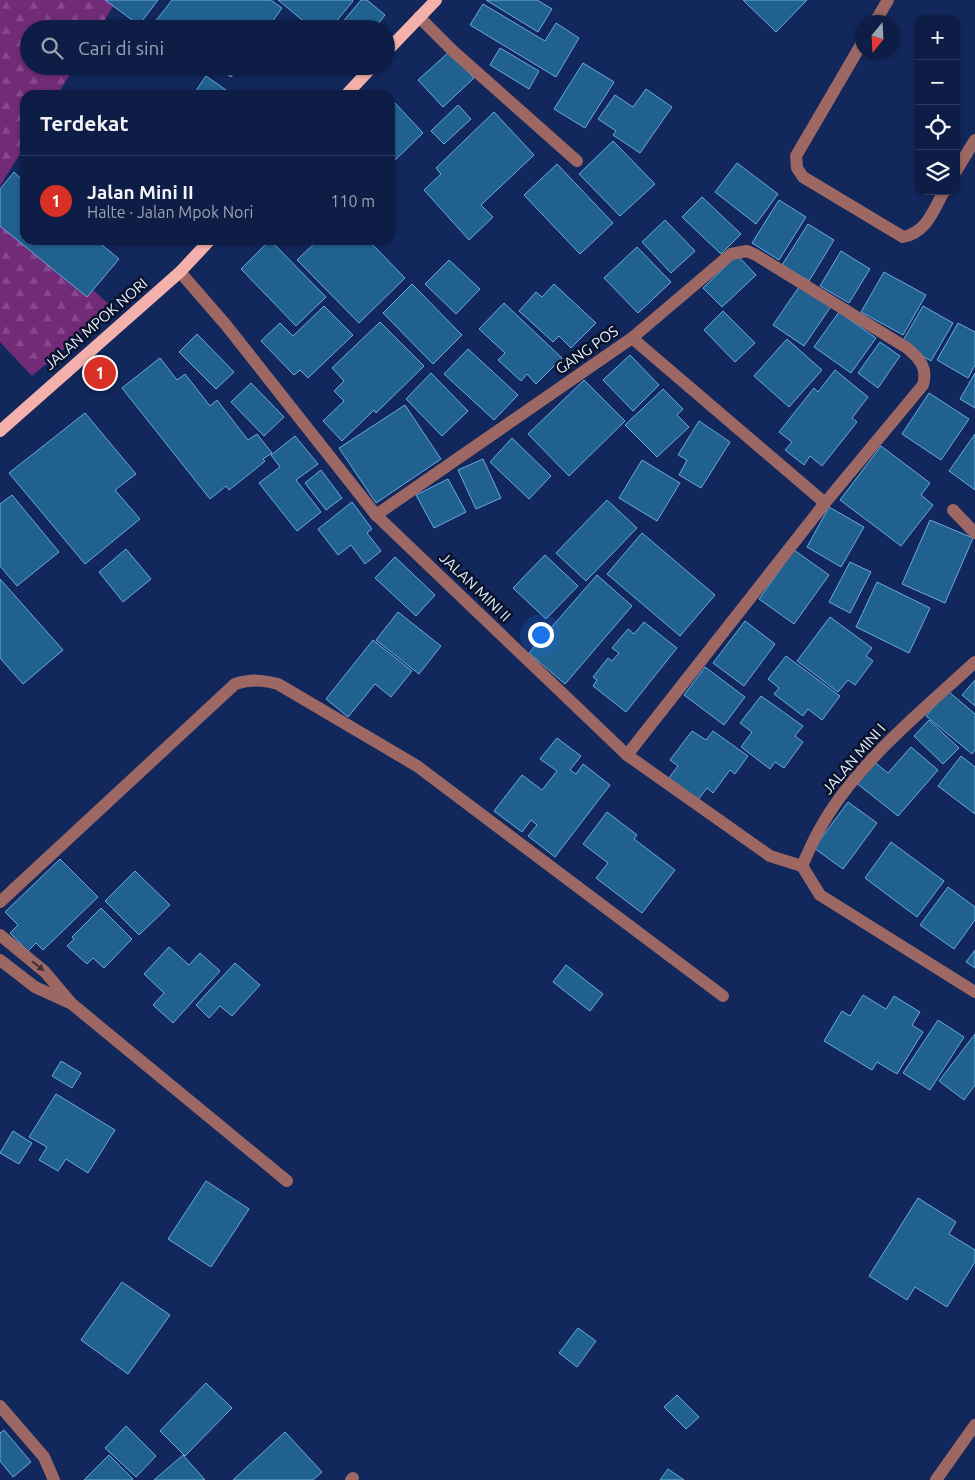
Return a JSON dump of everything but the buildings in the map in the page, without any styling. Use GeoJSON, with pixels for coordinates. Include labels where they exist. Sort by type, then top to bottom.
{"type":"FeatureCollection","features":[{"type":"Feature","properties":{"kind":"main road"},"geometry":{"type":"LineString","coordinates":[[395,42],[436,0]]}},
{"type":"Feature","properties":{"kind":"main road"},"geometry":{"type":"LineString","coordinates":[[351,90],[365,75]]}},
{"type":"Feature","properties":{"kind":"main road","name":"JALAN MPOK NORI"},"geometry":{"type":"LineString","coordinates":[[0,430],[180,272],[205,245]]}},
{"type":"Feature","properties":{"kind":"street"},"geometry":{"type":"LineString","coordinates":[[879,15],[888,0]]}},
{"type":"Feature","properties":{"kind":"street"},"geometry":{"type":"LineString","coordinates":[[419,16],[452,50],[577,161]]}},
{"type":"Feature","properties":{"kind":"street"},"geometry":{"type":"LineString","coordinates":[[855,55],[796,156],[797,168],[803,176],[903,237],[915,234],[924,226],[942,195]]}},
{"type":"Feature","properties":{"kind":"street"},"geometry":{"type":"LineString","coordinates":[[960,164],[975,140]]}},
{"type":"Feature","properties":{"kind":"street"},"geometry":{"type":"LineString","coordinates":[[627,755],[825,503],[923,384],[926,375],[924,366],[912,352],[747,251],[731,254],[632,338]]}},
{"type":"Feature","properties":{"kind":"street","name":"JALAN MINI II"},"geometry":{"type":"LineString","coordinates":[[180,272],[226,325],[376,515],[627,755],[770,856],[802,866]]}},
{"type":"Feature","properties":{"kind":"street","name":"GANG POS"},"geometry":{"type":"LineString","coordinates":[[376,515],[632,338],[825,503]]}},
{"type":"Feature","properties":{"kind":"street"},"geometry":{"type":"LineString","coordinates":[[953,510],[975,533]]}},
{"type":"Feature","properties":{"kind":"street","name":"JALAN MINI I"},"geometry":{"type":"LineString","coordinates":[[802,866],[818,831],[841,796],[905,728],[975,662]]}},
{"type":"Feature","properties":{"kind":"street"},"geometry":{"type":"LineString","coordinates":[[0,902],[235,684],[248,680],[262,680],[278,684],[417,766],[723,996]]}},
{"type":"Feature","properties":{"kind":"street"},"geometry":{"type":"LineString","coordinates":[[802,866],[820,895],[975,992]]}},
{"type":"Feature","properties":{"kind":"street"},"geometry":{"type":"LineString","coordinates":[[0,935],[45,972],[72,1004],[287,1181]]}},
{"type":"Feature","properties":{"kind":"street"},"geometry":{"type":"LineString","coordinates":[[0,960],[35,987],[72,1004]]}},
{"type":"Feature","properties":{"kind":"street"},"geometry":{"type":"LineString","coordinates":[[0,1406],[44,1457],[54,1480]]}},
{"type":"Feature","properties":{"kind":"street"},"geometry":{"type":"LineString","coordinates":[[936,1480],[975,1425]]}},
{"type":"Feature","properties":{"kind":"green space"},"geometry":{"type":"Polygon","coordinates":[[[0,0],[117,0],[105,20],[20,20],[20,75],[69,75],[60,90],[20,90],[20,154],[0,186],[0,0]]]}},
{"type":"Feature","properties":{"kind":"green space"},"geometry":{"type":"Polygon","coordinates":[[[0,206],[20,233],[20,245],[44,245],[113,308],[32,376],[0,342],[0,206]]]}},
{"type":"Feature","properties":{"kind":"place","name":"Jalan Mini II"},"geometry":{"type":"Point","coordinates":[100,373]}}]}
